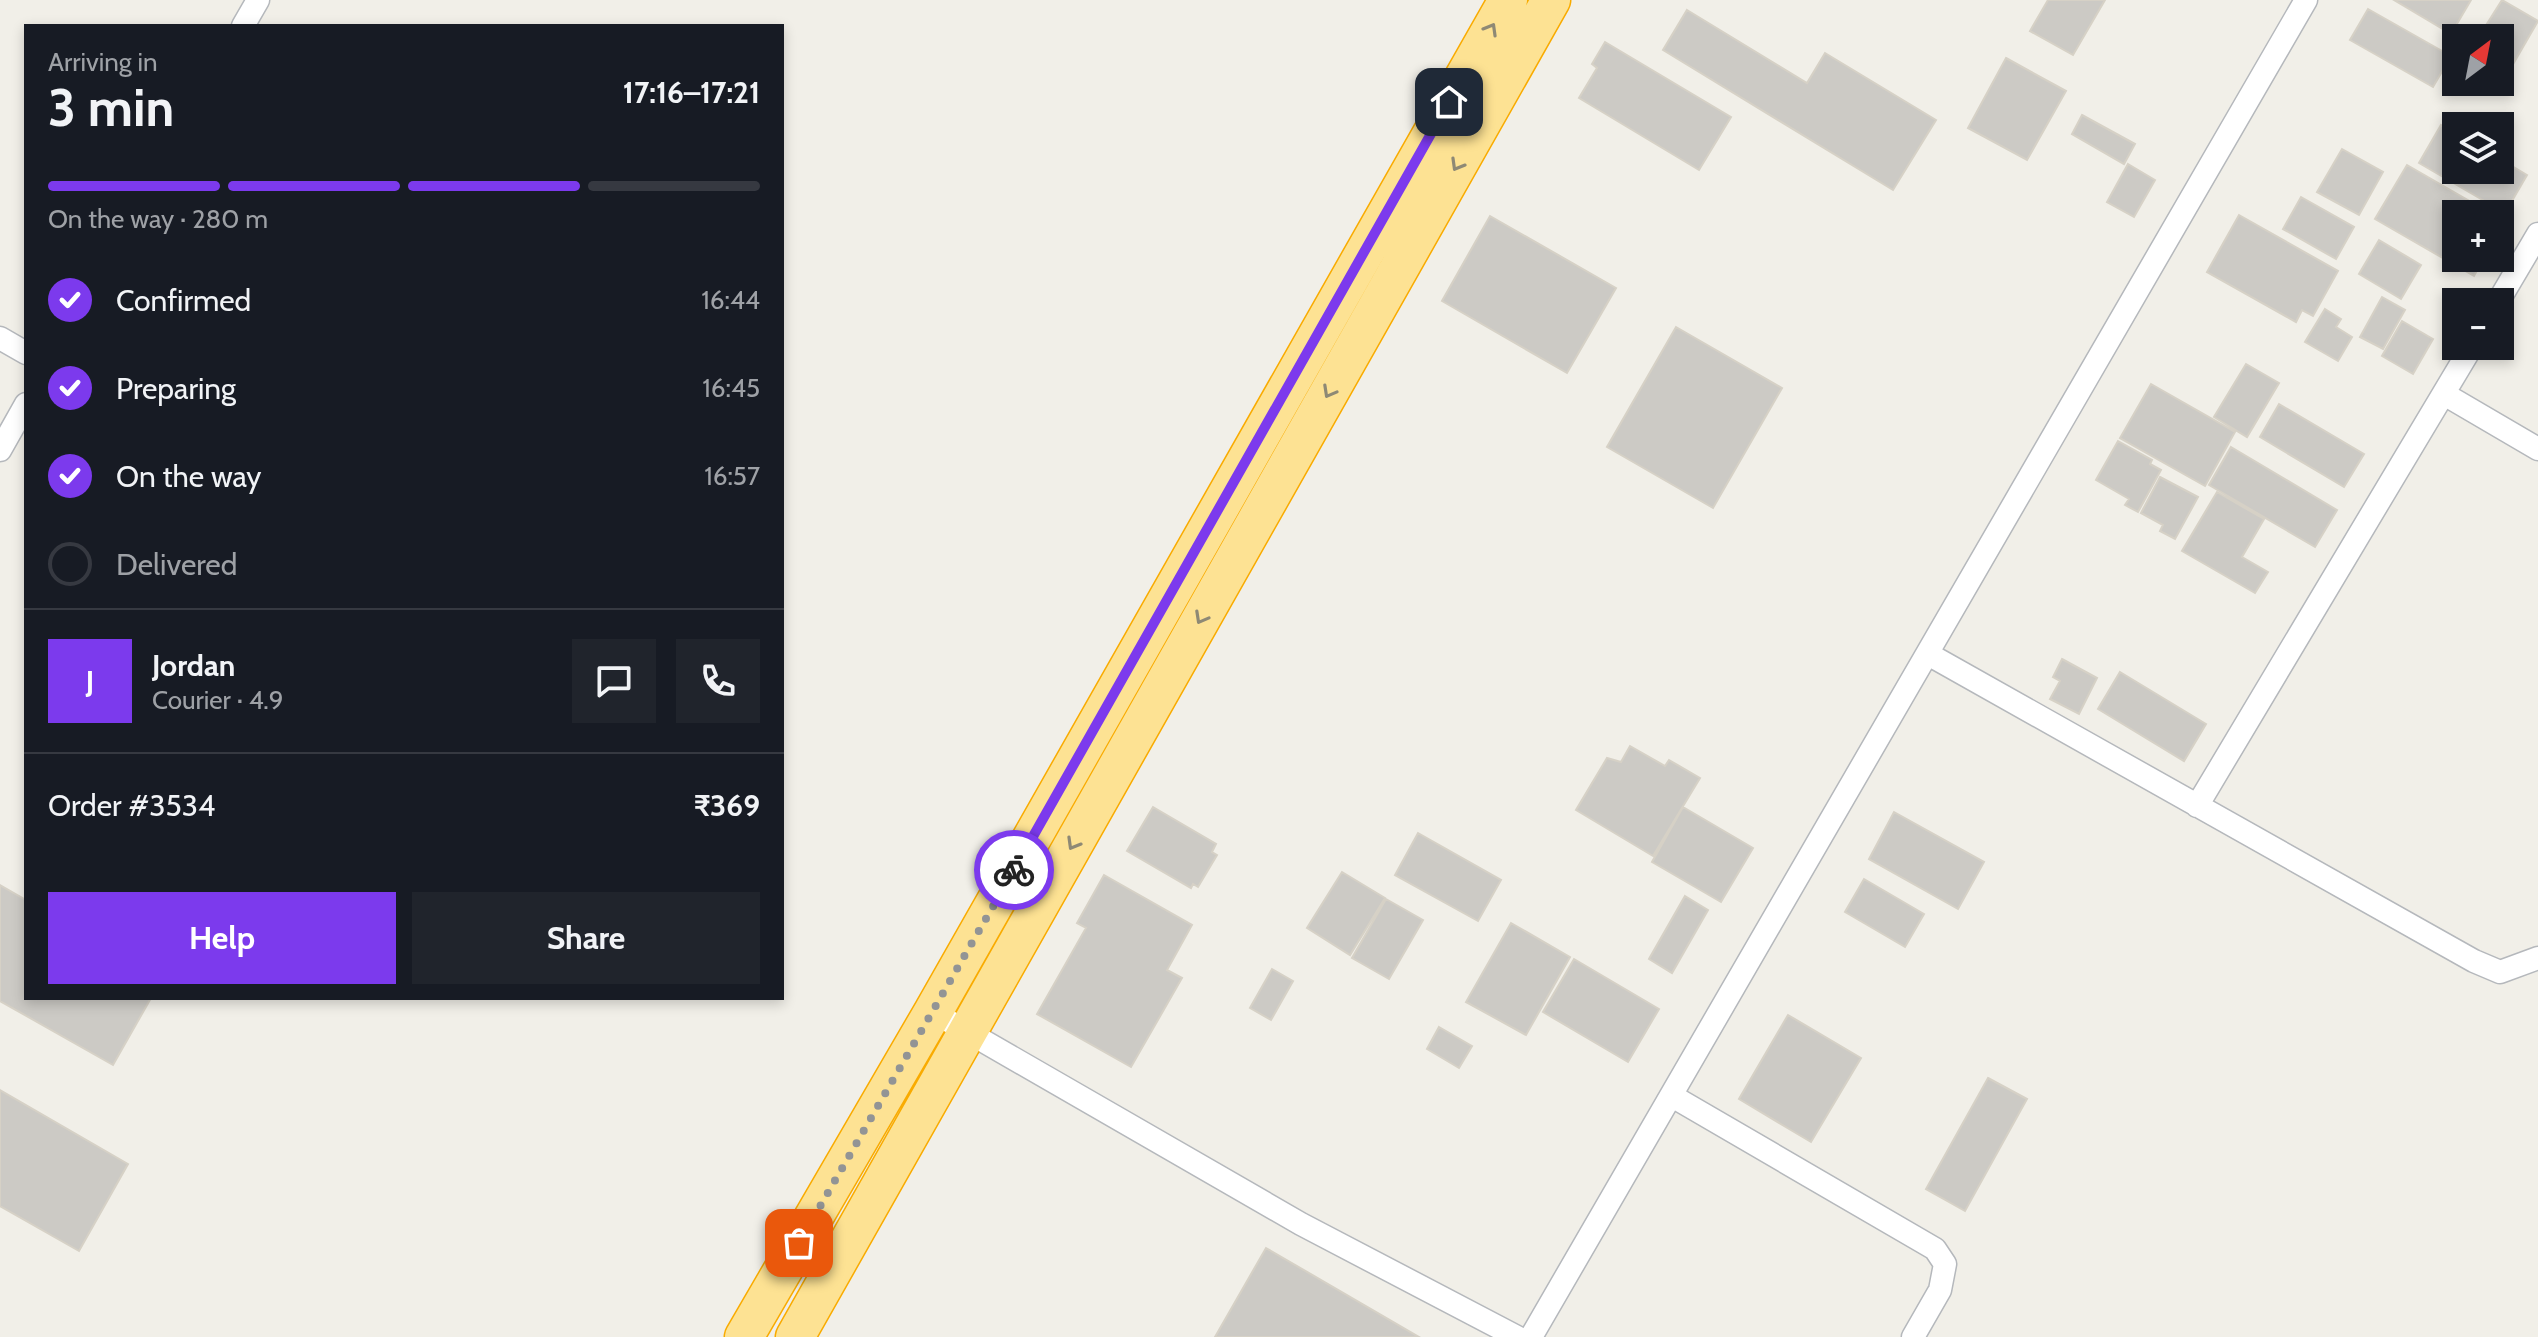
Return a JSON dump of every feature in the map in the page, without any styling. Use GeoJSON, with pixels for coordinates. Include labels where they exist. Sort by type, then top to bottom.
{"type":"FeatureCollection","features":[{"type":"Feature","properties":{"kind":"highway"},"geometry":{"type":"LineString","coordinates":[[744,1337],[933,1012],[1508,0]]}},
{"type":"Feature","properties":{"kind":"highway"},"geometry":{"type":"LineString","coordinates":[[795,1337],[1551,0]]}},
{"type":"Feature","properties":{"kind":"street"},"geometry":{"type":"LineString","coordinates":[[244,24],[258,0]]}},
{"type":"Feature","properties":{"kind":"street"},"geometry":{"type":"LineString","coordinates":[[1531,1337],[2306,0]]}},
{"type":"Feature","properties":{"kind":"street"},"geometry":{"type":"LineString","coordinates":[[2506,288],[2538,234]]}},
{"type":"Feature","properties":{"kind":"street"},"geometry":{"type":"LineString","coordinates":[[0,338],[24,352]]}},
{"type":"Feature","properties":{"kind":"street"},"geometry":{"type":"LineString","coordinates":[[2197,806],[2464,360]]}},
{"type":"Feature","properties":{"kind":"street"},"geometry":{"type":"LineString","coordinates":[[2444,394],[2538,449]]}},
{"type":"Feature","properties":{"kind":"street"},"geometry":{"type":"LineString","coordinates":[[0,450],[24,408]]}},
{"type":"Feature","properties":{"kind":"street"},"geometry":{"type":"LineString","coordinates":[[1928,654],[2483,965],[2500,972],[2538,958]]}},
{"type":"Feature","properties":{"kind":"street"},"geometry":{"type":"LineString","coordinates":[[933,1012],[1301,1224],[1517,1337]]}},
{"type":"Feature","properties":{"kind":"street"},"geometry":{"type":"LineString","coordinates":[[1672,1096],[1935,1249],[1945,1264],[1940,1290],[1913,1337]]}},
{"type":"Feature","properties":{"kind":"building"},"geometry":{"type":"Polygon","coordinates":[[[2048,0],[2105,0],[2073,55],[2030,31],[2048,0]]]}},
{"type":"Feature","properties":{"kind":"building"},"geometry":{"type":"Polygon","coordinates":[[[2394,0],[2471,0],[2457,24],[2442,24],[2442,29],[2394,0]]]}},
{"type":"Feature","properties":{"kind":"building"},"geometry":{"type":"Polygon","coordinates":[[[2502,0],[2538,21],[2514,62],[2514,24],[2487,24],[2502,0]]]}},
{"type":"Feature","properties":{"kind":"building"},"geometry":{"type":"Polygon","coordinates":[[[2368,9],[2442,51],[2442,72],[2433,87],[2350,40],[2368,9]]]}},
{"type":"Feature","properties":{"kind":"building"},"geometry":{"type":"Polygon","coordinates":[[[1687,10],[1807,83],[1825,53],[1936,120],[1893,190],[1663,50],[1687,10]]]}},
{"type":"Feature","properties":{"kind":"building"},"geometry":{"type":"Polygon","coordinates":[[[1605,42],[1731,117],[1699,170],[1579,98],[1597,68],[1592,64],[1605,42]]]}},
{"type":"Feature","properties":{"kind":"building"},"geometry":{"type":"Polygon","coordinates":[[[2006,58],[2066,91],[2027,160],[1968,128],[2006,58]]]}},
{"type":"Feature","properties":{"kind":"building"},"geometry":{"type":"Polygon","coordinates":[[[2082,115],[2135,144],[2124,164],[2072,134],[2082,115]]]}},
{"type":"Feature","properties":{"kind":"building"},"geometry":{"type":"Polygon","coordinates":[[[2441,125],[2442,176],[2419,163],[2441,125]]]}},
{"type":"Feature","properties":{"kind":"building"},"geometry":{"type":"Polygon","coordinates":[[[2342,149],[2383,172],[2359,215],[2317,192],[2342,149]]]}},
{"type":"Feature","properties":{"kind":"building"},"geometry":{"type":"Polygon","coordinates":[[[2128,164],[2155,180],[2134,217],[2107,202],[2128,164]]]}},
{"type":"Feature","properties":{"kind":"building"},"geometry":{"type":"Polygon","coordinates":[[[2407,165],[2468,200],[2442,200],[2442,258],[2375,219],[2407,165]]]}},
{"type":"Feature","properties":{"kind":"building"},"geometry":{"type":"Polygon","coordinates":[[[2514,167],[2527,175],[2513,200],[2483,200],[2455,184],[2514,184],[2514,167]]]}},
{"type":"Feature","properties":{"kind":"building"},"geometry":{"type":"Polygon","coordinates":[[[2301,197],[2354,227],[2336,259],[2283,229],[2301,197]]]}},
{"type":"Feature","properties":{"kind":"building"},"geometry":{"type":"Polygon","coordinates":[[[2239,215],[2338,271],[2313,316],[2302,310],[2296,322],[2207,272],[2239,215]]]}},
{"type":"Feature","properties":{"kind":"building"},"geometry":{"type":"Polygon","coordinates":[[[1490,216],[1616,288],[1567,373],[1442,301],[1490,216]]]}},
{"type":"Feature","properties":{"kind":"building"},"geometry":{"type":"Polygon","coordinates":[[[2379,240],[2421,265],[2401,299],[2359,274],[2379,240]]]}},
{"type":"Feature","properties":{"kind":"building"},"geometry":{"type":"Polygon","coordinates":[[[2382,297],[2405,310],[2383,349],[2360,337],[2382,297]]]}},
{"type":"Feature","properties":{"kind":"building"},"geometry":{"type":"Polygon","coordinates":[[[2325,309],[2341,319],[2336,327],[2352,337],[2338,361],[2305,342],[2325,309]]]}},
{"type":"Feature","properties":{"kind":"building"},"geometry":{"type":"Polygon","coordinates":[[[2402,321],[2433,339],[2413,374],[2382,356],[2402,321]]]}},
{"type":"Feature","properties":{"kind":"building"},"geometry":{"type":"Polygon","coordinates":[[[1676,327],[1782,388],[1713,508],[1607,447],[1676,327]]]}},
{"type":"Feature","properties":{"kind":"building"},"geometry":{"type":"Polygon","coordinates":[[[2246,364],[2279,383],[2247,437],[2214,417],[2246,364]]]}},
{"type":"Feature","properties":{"kind":"building"},"geometry":{"type":"Polygon","coordinates":[[[2151,384],[2235,432],[2205,486],[2120,438],[2151,384]]]}},
{"type":"Feature","properties":{"kind":"building"},"geometry":{"type":"Polygon","coordinates":[[[2279,404],[2364,454],[2344,487],[2260,437],[2279,404]]]}},
{"type":"Feature","properties":{"kind":"building"},"geometry":{"type":"Polygon","coordinates":[[[2118,441],[2152,460],[2150,464],[2161,470],[2138,512],[2125,505],[2129,499],[2096,480],[2118,441]]]}},
{"type":"Feature","properties":{"kind":"building"},"geometry":{"type":"Polygon","coordinates":[[[2231,447],[2337,510],[2315,547],[2209,485],[2231,447]]]}},
{"type":"Feature","properties":{"kind":"building"},"geometry":{"type":"Polygon","coordinates":[[[2160,477],[2198,497],[2175,539],[2160,531],[2163,525],[2141,513],[2160,477]]]}},
{"type":"Feature","properties":{"kind":"building"},"geometry":{"type":"Polygon","coordinates":[[[2217,492],[2264,519],[2242,557],[2268,572],[2255,593],[2182,551],[2217,492]]]}},
{"type":"Feature","properties":{"kind":"building"},"geometry":{"type":"Polygon","coordinates":[[[2062,659],[2097,678],[2079,714],[2050,699],[2060,681],[2053,677],[2062,659]]]}},
{"type":"Feature","properties":{"kind":"building"},"geometry":{"type":"Polygon","coordinates":[[[2120,672],[2206,724],[2184,761],[2098,709],[2120,672]]]}},
{"type":"Feature","properties":{"kind":"building"},"geometry":{"type":"Polygon","coordinates":[[[1630,746],[1665,766],[1669,760],[1700,778],[1653,856],[1576,810],[1607,758],[1621,762],[1630,746]]]}},
{"type":"Feature","properties":{"kind":"building"},"geometry":{"type":"Polygon","coordinates":[[[1153,807],[1216,844],[1212,852],[1217,855],[1198,887],[1193,884],[1191,888],[1127,851],[1153,807]]]}},
{"type":"Feature","properties":{"kind":"building"},"geometry":{"type":"Polygon","coordinates":[[[1683,807],[1753,848],[1721,902],[1652,862],[1683,807]]]}},
{"type":"Feature","properties":{"kind":"building"},"geometry":{"type":"Polygon","coordinates":[[[1894,812],[1984,862],[1958,909],[1869,859],[1894,812]]]}},
{"type":"Feature","properties":{"kind":"building"},"geometry":{"type":"Polygon","coordinates":[[[1418,833],[1501,880],[1478,921],[1395,875],[1418,833]]]}},
{"type":"Feature","properties":{"kind":"building"},"geometry":{"type":"Polygon","coordinates":[[[1342,872],[1385,898],[1350,955],[1307,928],[1342,872]]]}},
{"type":"Feature","properties":{"kind":"building"},"geometry":{"type":"Polygon","coordinates":[[[1104,875],[1192,925],[1167,970],[1182,978],[1131,1067],[1037,1014],[1086,928],[1077,923],[1104,875]]]}},
{"type":"Feature","properties":{"kind":"building"},"geometry":{"type":"Polygon","coordinates":[[[1864,879],[1924,914],[1905,947],[1845,912],[1864,879]]]}},
{"type":"Feature","properties":{"kind":"building"},"geometry":{"type":"Polygon","coordinates":[[[0,885],[24,899],[24,1000],[150,1000],[113,1065],[0,1001],[0,885]]]}},
{"type":"Feature","properties":{"kind":"building"},"geometry":{"type":"Polygon","coordinates":[[[1685,896],[1708,910],[1672,973],[1649,959],[1685,896]]]}},
{"type":"Feature","properties":{"kind":"building"},"geometry":{"type":"Polygon","coordinates":[[[1386,899],[1423,920],[1389,979],[1352,958],[1386,899]]]}},
{"type":"Feature","properties":{"kind":"building"},"geometry":{"type":"Polygon","coordinates":[[[1511,923],[1570,957],[1526,1035],[1466,1002],[1511,923]]]}},
{"type":"Feature","properties":{"kind":"building"},"geometry":{"type":"Polygon","coordinates":[[[1574,959],[1659,1009],[1628,1062],[1543,1012],[1574,959]]]}},
{"type":"Feature","properties":{"kind":"building"},"geometry":{"type":"Polygon","coordinates":[[[1272,969],[1293,981],[1271,1020],[1250,1008],[1272,969]]]}},
{"type":"Feature","properties":{"kind":"building"},"geometry":{"type":"Polygon","coordinates":[[[1788,1015],[1861,1058],[1811,1142],[1739,1099],[1788,1015]]]}},
{"type":"Feature","properties":{"kind":"building"},"geometry":{"type":"Polygon","coordinates":[[[1439,1027],[1472,1046],[1459,1068],[1427,1049],[1439,1027]]]}},
{"type":"Feature","properties":{"kind":"building"},"geometry":{"type":"Polygon","coordinates":[[[1988,1078],[2027,1099],[1965,1211],[1926,1189],[1988,1078]]]}},
{"type":"Feature","properties":{"kind":"building"},"geometry":{"type":"Polygon","coordinates":[[[0,1090],[128,1164],[79,1251],[0,1206],[0,1090]]]}},
{"type":"Feature","properties":{"kind":"building"},"geometry":{"type":"Polygon","coordinates":[[[1266,1248],[1419,1337],[1215,1337],[1266,1248]]]}},
{"type":"Feature","properties":{"kind":"way so far"},"geometry":{"type":"LineString","coordinates":[[799,1243],[1014,870]]}},
{"type":"Feature","properties":{"kind":"route"},"geometry":{"type":"LineString","coordinates":[[1014,870],[1449,102]]}}]}
